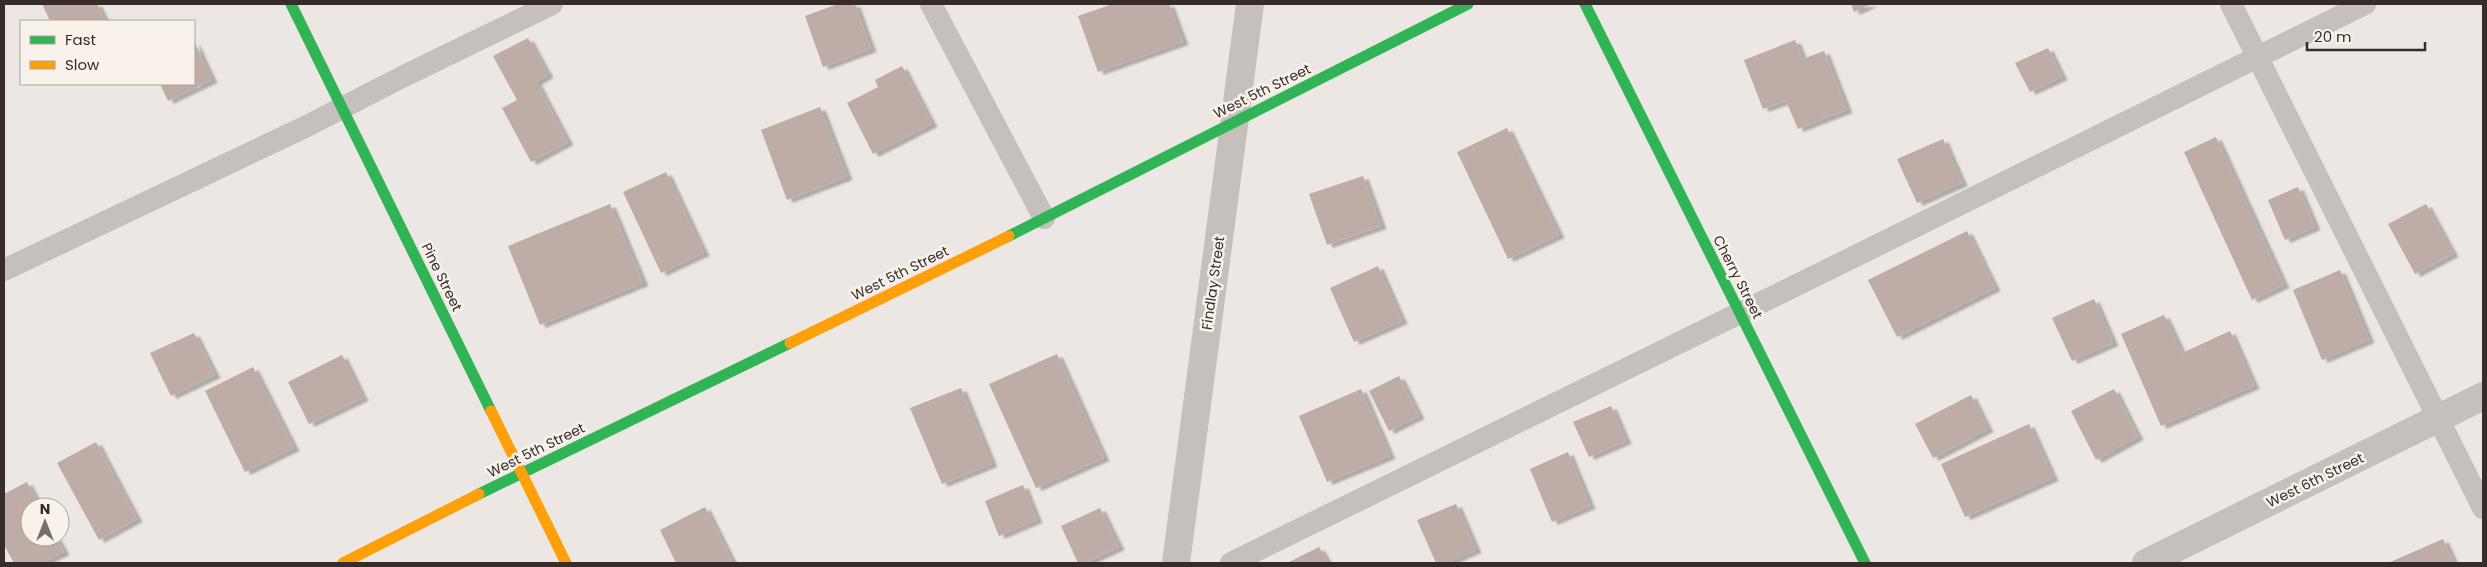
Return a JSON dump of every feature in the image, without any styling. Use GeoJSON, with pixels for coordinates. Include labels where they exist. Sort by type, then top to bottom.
{"type":"FeatureCollection","features":[{"type":"Feature","properties":{"kind":"street","name":"Pine Street"},"geometry":{"type":"LineString","coordinates":[[291,4],[566,563]]}},
{"type":"Feature","properties":{"kind":"street","name":"Findlay Street"},"geometry":{"type":"LineString","coordinates":[[1176,563],[1250,4]]}},
{"type":"Feature","properties":{"kind":"street","name":"West 5th Street"},"geometry":{"type":"LineString","coordinates":[[343,563],[521,473],[1044,218],[1468,4]]}},
{"type":"Feature","properties":{"kind":"street","name":"Cherry Street"},"geometry":{"type":"LineString","coordinates":[[1585,4],[1865,563]]}},
{"type":"Feature","properties":{"kind":"street","name":"West 6th Street"},"geometry":{"type":"LineString","coordinates":[[2146,563],[2483,396]]}},
{"type":"Feature","properties":{"kind":"lane"},"geometry":{"type":"LineString","coordinates":[[4,270],[342,108],[552,4]]}},
{"type":"Feature","properties":{"kind":"lane"},"geometry":{"type":"LineString","coordinates":[[932,4],[1044,218]]}},
{"type":"Feature","properties":{"kind":"lane"},"geometry":{"type":"LineString","coordinates":[[2231,4],[2483,508]]}},
{"type":"Feature","properties":{"kind":"lane"},"geometry":{"type":"LineString","coordinates":[[1231,563],[1669,346],[1740,314],[2365,4]]}},
{"type":"Feature","properties":{"kind":"building"},"geometry":{"type":"Polygon","coordinates":[[[42,4],[97,4],[105,20],[50,20],[42,4]]]}},
{"type":"Feature","properties":{"kind":"building"},"geometry":{"type":"Polygon","coordinates":[[[838,4],[855,4],[871,49],[823,67],[805,16],[838,4]]]}},
{"type":"Feature","properties":{"kind":"building"},"geometry":{"type":"Polygon","coordinates":[[[1113,4],[1169,4],[1183,42],[1098,72],[1078,16],[1113,4]]]}},
{"type":"Feature","properties":{"kind":"building"},"geometry":{"type":"Polygon","coordinates":[[[1851,4],[1872,4],[1854,12],[1851,4]]]}},
{"type":"Feature","properties":{"kind":"building"},"geometry":{"type":"Polygon","coordinates":[[[528,38],[548,75],[536,82],[568,142],[531,162],[502,108],[517,100],[493,56],[528,38]]]}},
{"type":"Feature","properties":{"kind":"building"},"geometry":{"type":"Polygon","coordinates":[[[1795,40],[1803,59],[1824,51],[1847,110],[1798,129],[1786,101],[1763,109],[1744,60],[1795,40]]]}},
{"type":"Feature","properties":{"kind":"building"},"geometry":{"type":"Polygon","coordinates":[[[195,43],[212,80],[168,101],[160,85],[195,85],[195,43]]]}},
{"type":"Feature","properties":{"kind":"building"},"geometry":{"type":"Polygon","coordinates":[[[2048,48],[2062,77],[2030,92],[2015,63],[2048,48]]]}},
{"type":"Feature","properties":{"kind":"building"},"geometry":{"type":"Polygon","coordinates":[[[902,66],[932,124],[873,154],[847,103],[878,87],[875,80],[902,66]]]}},
{"type":"Feature","properties":{"kind":"building"},"geometry":{"type":"Polygon","coordinates":[[[820,107],[847,177],[787,200],[761,130],[820,107]]]}},
{"type":"Feature","properties":{"kind":"building"},"geometry":{"type":"Polygon","coordinates":[[[1507,128],[1559,235],[1508,259],[1457,152],[1507,128]]]}},
{"type":"Feature","properties":{"kind":"building"},"geometry":{"type":"Polygon","coordinates":[[[2216,137],[2284,285],[2252,300],[2184,152],[2216,137]]]}},
{"type":"Feature","properties":{"kind":"building"},"geometry":{"type":"Polygon","coordinates":[[[1943,139],[1962,183],[1917,203],[1897,159],[1943,139]]]}},
{"type":"Feature","properties":{"kind":"building"},"geometry":{"type":"Polygon","coordinates":[[[666,172],[704,253],[661,273],[623,192],[666,172]]]}},
{"type":"Feature","properties":{"kind":"building"},"geometry":{"type":"Polygon","coordinates":[[[1363,176],[1381,226],[1327,245],[1309,194],[1363,176]]]}},
{"type":"Feature","properties":{"kind":"building"},"geometry":{"type":"Polygon","coordinates":[[[2298,187],[2315,227],[2285,240],[2268,200],[2298,187]]]}},
{"type":"Feature","properties":{"kind":"building"},"geometry":{"type":"Polygon","coordinates":[[[610,204],[643,283],[540,325],[508,246],[610,204]]]}},
{"type":"Feature","properties":{"kind":"building"},"geometry":{"type":"Polygon","coordinates":[[[2426,204],[2453,254],[2415,274],[2388,224],[2426,204]]]}},
{"type":"Feature","properties":{"kind":"building"},"geometry":{"type":"Polygon","coordinates":[[[1967,231],[1995,288],[1897,337],[1868,280],[1967,231]]]}},
{"type":"Feature","properties":{"kind":"building"},"geometry":{"type":"Polygon","coordinates":[[[1378,266],[1402,321],[1354,342],[1330,288],[1378,266]]]}},
{"type":"Feature","properties":{"kind":"building"},"geometry":{"type":"Polygon","coordinates":[[[2340,270],[2369,340],[2322,360],[2293,290],[2340,270]]]}},
{"type":"Feature","properties":{"kind":"building"},"geometry":{"type":"Polygon","coordinates":[[[2094,299],[2113,343],[2072,361],[2052,318],[2094,299]]]}},
{"type":"Feature","properties":{"kind":"building"},"geometry":{"type":"Polygon","coordinates":[[[2164,315],[2182,353],[2230,331],[2254,386],[2161,426],[2121,334],[2164,315]]]}},
{"type":"Feature","properties":{"kind":"building"},"geometry":{"type":"Polygon","coordinates":[[[194,333],[215,375],[171,396],[150,353],[194,333]]]}},
{"type":"Feature","properties":{"kind":"building"},"geometry":{"type":"Polygon","coordinates":[[[1057,354],[1104,458],[1036,488],[989,384],[1057,354]]]}},
{"type":"Feature","properties":{"kind":"building"},"geometry":{"type":"Polygon","coordinates":[[[342,355],[363,398],[309,424],[288,382],[342,355]]]}},
{"type":"Feature","properties":{"kind":"building"},"geometry":{"type":"Polygon","coordinates":[[[253,367],[294,448],[245,472],[205,391],[253,367]]]}},
{"type":"Feature","properties":{"kind":"building"},"geometry":{"type":"Polygon","coordinates":[[[1399,376],[1419,416],[1389,431],[1369,391],[1399,376]]]}},
{"type":"Feature","properties":{"kind":"building"},"geometry":{"type":"Polygon","coordinates":[[[961,388],[992,464],[942,484],[910,408],[961,388]]]}},
{"type":"Feature","properties":{"kind":"building"},"geometry":{"type":"Polygon","coordinates":[[[1361,389],[1390,456],[1327,482],[1299,416],[1361,389]]]}},
{"type":"Feature","properties":{"kind":"building"},"geometry":{"type":"Polygon","coordinates":[[[2114,389],[2138,437],[2096,460],[2071,411],[2114,389]]]}},
{"type":"Feature","properties":{"kind":"building"},"geometry":{"type":"Polygon","coordinates":[[[1971,395],[1988,429],[1933,458],[1915,424],[1971,395]]]}},
{"type":"Feature","properties":{"kind":"building"},"geometry":{"type":"Polygon","coordinates":[[[1611,406],[1626,441],[1589,457],[1573,422],[1611,406]]]}},
{"type":"Feature","properties":{"kind":"building"},"geometry":{"type":"Polygon","coordinates":[[[2029,424],[2053,478],[1965,517],[1941,464],[2029,424]]]}},
{"type":"Feature","properties":{"kind":"building"},"geometry":{"type":"Polygon","coordinates":[[[96,442],[137,519],[99,540],[57,463],[96,442]]]}},
{"type":"Feature","properties":{"kind":"building"},"geometry":{"type":"Polygon","coordinates":[[[1568,452],[1590,506],[1552,522],[1530,469],[1568,452]]]}},
{"type":"Feature","properties":{"kind":"building"},"geometry":{"type":"Polygon","coordinates":[[[27,482],[35,497],[20,497],[20,547],[61,547],[64,552],[42,563],[14,563],[4,545],[4,494],[27,482]]]}},
{"type":"Feature","properties":{"kind":"building"},"geometry":{"type":"Polygon","coordinates":[[[1023,485],[1037,520],[999,536],[985,501],[1023,485]]]}},
{"type":"Feature","properties":{"kind":"building"},"geometry":{"type":"Polygon","coordinates":[[[1456,504],[1476,550],[1446,563],[1436,563],[1417,520],[1456,504]]]}},
{"type":"Feature","properties":{"kind":"building"},"geometry":{"type":"Polygon","coordinates":[[[705,507],[733,563],[676,563],[660,530],[705,507]]]}},
{"type":"Feature","properties":{"kind":"building"},"geometry":{"type":"Polygon","coordinates":[[[1100,508],[1119,547],[1085,563],[1078,563],[1061,526],[1100,508]]]}},
{"type":"Feature","properties":{"kind":"building"},"geometry":{"type":"Polygon","coordinates":[[[2443,539],[2454,563],[2388,563],[2443,539]]]}},
{"type":"Feature","properties":{"kind":"building"},"geometry":{"type":"Polygon","coordinates":[[[1319,547],[1328,563],[1287,563],[1319,547]]]}},
{"type":"Feature","properties":{"kind":"traffic: fast"},"geometry":{"type":"LineString","coordinates":[[291,4],[491,411]]}},
{"type":"Feature","properties":{"kind":"traffic: fast"},"geometry":{"type":"LineString","coordinates":[[1009,236],[1468,4]]}},
{"type":"Feature","properties":{"kind":"traffic: fast"},"geometry":{"type":"LineString","coordinates":[[1585,4],[1865,563]]}},
{"type":"Feature","properties":{"kind":"traffic: fast"},"geometry":{"type":"LineString","coordinates":[[479,494],[790,343]]}},
{"type":"Feature","properties":{"kind":"traffic: slow"},"geometry":{"type":"LineString","coordinates":[[790,343],[1009,236]]}},
{"type":"Feature","properties":{"kind":"traffic: slow"},"geometry":{"type":"LineString","coordinates":[[491,411],[566,563]]}},
{"type":"Feature","properties":{"kind":"traffic: slow"},"geometry":{"type":"LineString","coordinates":[[343,563],[479,494]]}}]}
